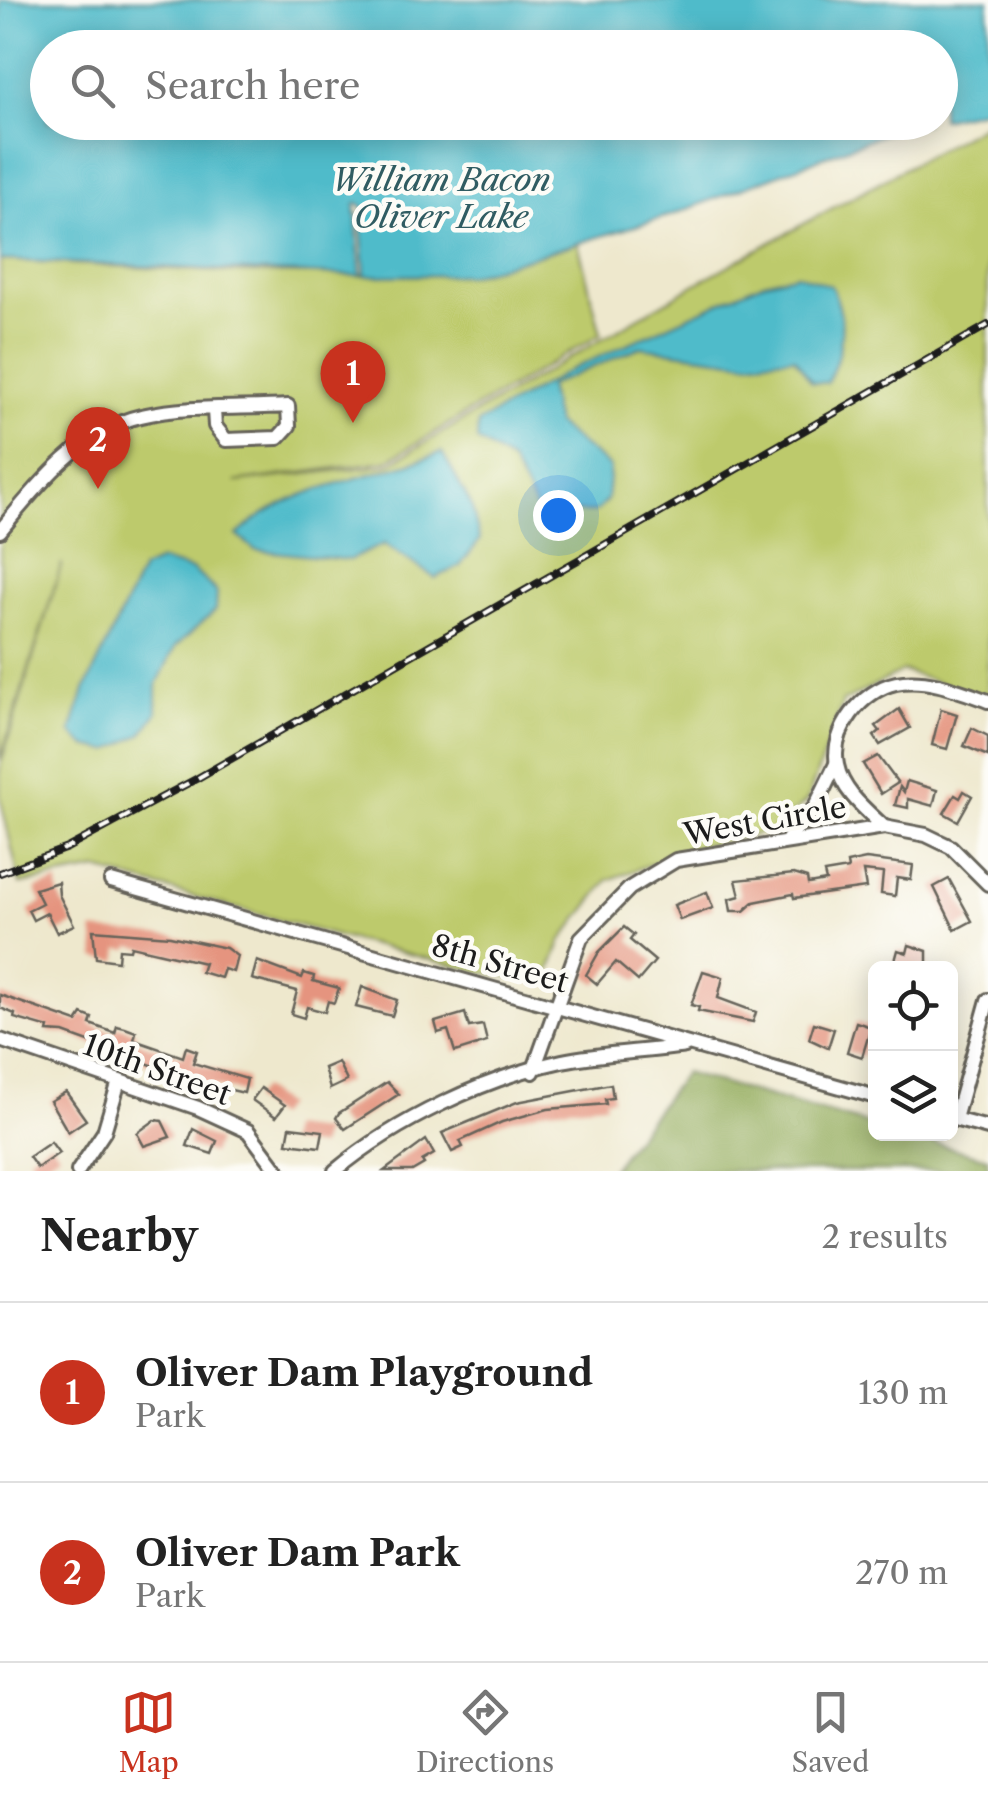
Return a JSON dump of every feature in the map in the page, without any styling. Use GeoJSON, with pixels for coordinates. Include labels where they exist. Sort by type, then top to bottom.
{"type":"FeatureCollection","features":[{"type":"Feature","properties":{"kind":"street"},"geometry":{"type":"LineString","coordinates":[[0,531],[80,446],[137,416],[214,410],[288,406],[288,426],[278,438],[226,440],[215,426],[214,410]]}},
{"type":"Feature","properties":{"kind":"street"},"geometry":{"type":"LineString","coordinates":[[788,839],[816,807],[836,764],[844,724],[862,702],[884,687],[923,682],[988,701]]}},
{"type":"Feature","properties":{"kind":"street"},"geometry":{"type":"LineString","coordinates":[[836,764],[850,793],[884,827]]}},
{"type":"Feature","properties":{"kind":"street","name":"West Circle"},"geometry":{"type":"LineString","coordinates":[[533,1072],[581,938],[597,917],[640,881],[689,856],[884,827],[926,835],[951,847],[988,884]]}},
{"type":"Feature","properties":{"kind":"street","name":"8th Street"},"geometry":{"type":"LineString","coordinates":[[111,881],[868,1095]]}},
{"type":"Feature","properties":{"kind":"street"},"geometry":{"type":"LineString","coordinates":[[958,1101],[988,1000]]}},
{"type":"Feature","properties":{"kind":"street","name":"10th Street"},"geometry":{"type":"LineString","coordinates":[[0,1040],[248,1131],[278,1171]]}},
{"type":"Feature","properties":{"kind":"street"},"geometry":{"type":"LineString","coordinates":[[335,1171],[418,1118],[481,1088],[561,1062],[692,1045]]}},
{"type":"Feature","properties":{"kind":"street"},"geometry":{"type":"LineString","coordinates":[[78,1171],[104,1132],[118,1081]]}},
{"type":"Feature","properties":{"kind":"street"},"geometry":{"type":"LineString","coordinates":[[958,1119],[988,1128]]}},
{"type":"Feature","properties":{"kind":"green space"},"geometry":{"type":"Polygon","coordinates":[[[988,122],[988,699],[903,671],[843,702],[807,801],[773,831],[700,846],[608,880],[562,940],[545,983],[484,973],[337,936],[98,870],[20,884],[0,797],[0,767],[62,563],[0,760],[0,260],[238,273],[471,275],[578,243],[601,334],[386,461],[235,482],[387,465],[706,278],[988,122]]]}},
{"type":"Feature","properties":{"kind":"green space"},"geometry":{"type":"Polygon","coordinates":[[[684,1073],[868,1124],[868,1141],[926,1141],[988,1158],[988,1171],[610,1171],[684,1073]]]}},
{"type":"Feature","properties":{"kind":"water","name":"William Bacon Oliver Lake"},"geometry":{"type":"Polygon","coordinates":[[[0,0],[988,0],[988,109],[958,115],[958,30],[30,30],[30,140],[867,140],[672,215],[471,275],[365,276],[360,215],[365,210],[358,203],[355,204],[361,276],[0,260],[0,0]]]}},
{"type":"Feature","properties":{"kind":"water"},"geometry":{"type":"Polygon","coordinates":[[[797,274],[831,286],[840,310],[840,347],[827,383],[812,382],[794,357],[746,362],[640,347],[548,386],[556,424],[610,467],[607,500],[596,512],[559,512],[542,520],[511,462],[477,440],[478,423],[570,370],[764,282],[797,274]]]}},
{"type":"Feature","properties":{"kind":"water"},"geometry":{"type":"Polygon","coordinates":[[[442,452],[471,505],[480,540],[460,566],[435,578],[384,544],[349,560],[255,550],[237,535],[259,517],[308,493],[442,452]]]}},
{"type":"Feature","properties":{"kind":"water"},"geometry":{"type":"Polygon","coordinates":[[[160,561],[193,570],[217,592],[216,610],[175,647],[157,684],[157,713],[142,734],[109,751],[85,746],[71,732],[85,690],[142,569],[160,561]]]}},
{"type":"Feature","properties":{"kind":"building"},"geometry":{"type":"Polygon","coordinates":[[[899,709],[910,728],[880,745],[874,736],[880,731],[876,726],[899,709]]]}},
{"type":"Feature","properties":{"kind":"building"},"geometry":{"type":"Polygon","coordinates":[[[941,709],[957,714],[947,749],[932,745],[941,709]]]}},
{"type":"Feature","properties":{"kind":"building"},"geometry":{"type":"Polygon","coordinates":[[[972,728],[988,736],[988,756],[964,746],[972,728]]]}},
{"type":"Feature","properties":{"kind":"building"},"geometry":{"type":"Polygon","coordinates":[[[878,756],[898,783],[881,794],[863,764],[878,756]]]}},
{"type":"Feature","properties":{"kind":"building"},"geometry":{"type":"Polygon","coordinates":[[[907,781],[937,790],[933,806],[908,799],[908,808],[895,805],[900,787],[904,792],[907,781]]]}},
{"type":"Feature","properties":{"kind":"building"},"geometry":{"type":"Polygon","coordinates":[[[964,791],[972,796],[958,821],[944,813],[955,795],[960,798],[964,791]]]}},
{"type":"Feature","properties":{"kind":"building"},"geometry":{"type":"Polygon","coordinates":[[[866,859],[913,865],[911,880],[897,878],[895,896],[881,894],[883,873],[863,871],[866,888],[794,898],[793,894],[754,902],[744,911],[731,911],[729,899],[740,896],[736,880],[794,874],[807,878],[808,884],[826,881],[824,873],[848,869],[847,863],[866,859]]]}},
{"type":"Feature","properties":{"kind":"building"},"geometry":{"type":"Polygon","coordinates":[[[949,879],[972,921],[955,930],[934,887],[949,879]]]}},
{"type":"Feature","properties":{"kind":"building"},"geometry":{"type":"Polygon","coordinates":[[[58,882],[59,895],[74,925],[57,933],[47,913],[33,920],[28,910],[42,903],[35,889],[58,882]]]}},
{"type":"Feature","properties":{"kind":"building"},"geometry":{"type":"Polygon","coordinates":[[[707,892],[713,908],[680,920],[674,905],[707,892]]]}},
{"type":"Feature","properties":{"kind":"building"},"geometry":{"type":"Polygon","coordinates":[[[624,927],[634,935],[630,940],[655,961],[638,981],[616,962],[597,984],[586,975],[599,952],[624,927]]]}},
{"type":"Feature","properties":{"kind":"building"},"geometry":{"type":"Polygon","coordinates":[[[93,930],[170,936],[226,948],[237,956],[233,972],[224,969],[221,978],[201,972],[204,963],[131,946],[130,950],[119,949],[118,961],[96,958],[93,930]]]}},
{"type":"Feature","properties":{"kind":"building"},"geometry":{"type":"Polygon","coordinates":[[[909,945],[927,951],[927,961],[895,961],[898,950],[907,953],[909,945]]]}},
{"type":"Feature","properties":{"kind":"building"},"geometry":{"type":"Polygon","coordinates":[[[257,961],[302,978],[304,973],[314,976],[313,981],[339,988],[334,1003],[328,1001],[325,1012],[307,1007],[304,1018],[291,1014],[297,991],[252,979],[257,961]]]}},
{"type":"Feature","properties":{"kind":"building"},"geometry":{"type":"Polygon","coordinates":[[[703,971],[723,977],[718,998],[756,1012],[753,1022],[698,1011],[699,1007],[691,1005],[703,971]]]}},
{"type":"Feature","properties":{"kind":"building"},"geometry":{"type":"Polygon","coordinates":[[[362,987],[397,1000],[392,1016],[356,1007],[362,987]]]}},
{"type":"Feature","properties":{"kind":"building"},"geometry":{"type":"Polygon","coordinates":[[[0,995],[77,1022],[82,1014],[92,1018],[90,1024],[115,1033],[117,1026],[125,1028],[136,1032],[134,1040],[183,1057],[186,1047],[197,1051],[193,1063],[247,1079],[244,1093],[201,1083],[64,1033],[48,1032],[49,1028],[14,1018],[15,1014],[0,1008],[0,995]]]}},
{"type":"Feature","properties":{"kind":"building"},"geometry":{"type":"Polygon","coordinates":[[[465,1013],[469,1027],[483,1025],[487,1042],[455,1052],[448,1030],[438,1033],[435,1022],[465,1013]]]}},
{"type":"Feature","properties":{"kind":"building"},"geometry":{"type":"Polygon","coordinates":[[[856,1022],[868,1026],[862,1057],[847,1052],[856,1022]]]}},
{"type":"Feature","properties":{"kind":"building"},"geometry":{"type":"Polygon","coordinates":[[[814,1023],[834,1029],[828,1048],[809,1039],[814,1023]]]}},
{"type":"Feature","properties":{"kind":"building"},"geometry":{"type":"Polygon","coordinates":[[[338,1062],[347,1081],[330,1089],[324,1068],[338,1062]]]}},
{"type":"Feature","properties":{"kind":"building"},"geometry":{"type":"Polygon","coordinates":[[[387,1082],[399,1094],[345,1129],[336,1118],[339,1113],[387,1082]]]}},
{"type":"Feature","properties":{"kind":"building"},"geometry":{"type":"Polygon","coordinates":[[[611,1084],[613,1098],[605,1099],[606,1104],[548,1109],[502,1122],[460,1141],[463,1147],[452,1152],[442,1133],[517,1102],[611,1084]]]}},
{"type":"Feature","properties":{"kind":"building"},"geometry":{"type":"Polygon","coordinates":[[[261,1088],[285,1105],[276,1117],[252,1100],[261,1088]]]}},
{"type":"Feature","properties":{"kind":"building"},"geometry":{"type":"Polygon","coordinates":[[[66,1092],[86,1120],[68,1132],[50,1101],[66,1092]]]}},
{"type":"Feature","properties":{"kind":"building"},"geometry":{"type":"Polygon","coordinates":[[[155,1120],[162,1121],[170,1137],[144,1146],[137,1133],[155,1120]]]}},
{"type":"Feature","properties":{"kind":"building"},"geometry":{"type":"Polygon","coordinates":[[[290,1127],[323,1131],[320,1147],[287,1143],[290,1127]]]}},
{"type":"Feature","properties":{"kind":"building"},"geometry":{"type":"Polygon","coordinates":[[[193,1129],[217,1141],[212,1154],[187,1146],[193,1129]]]}},
{"type":"Feature","properties":{"kind":"building"},"geometry":{"type":"Polygon","coordinates":[[[426,1140],[434,1154],[422,1161],[424,1164],[412,1171],[384,1171],[426,1140]]]}},
{"type":"Feature","properties":{"kind":"building"},"geometry":{"type":"Polygon","coordinates":[[[51,1142],[59,1153],[37,1168],[29,1157],[51,1142]]]}},
{"type":"Feature","properties":{"kind":"railway"},"geometry":{"type":"LineString","coordinates":[[0,873],[67,848],[196,779],[988,325]]}},
{"type":"Feature","properties":{"kind":"place","name":"Oliver Dam Playground"},"geometry":{"type":"Point","coordinates":[353,423]}},
{"type":"Feature","properties":{"kind":"place","name":"Oliver Dam Park"},"geometry":{"type":"Point","coordinates":[98,489]}}]}
